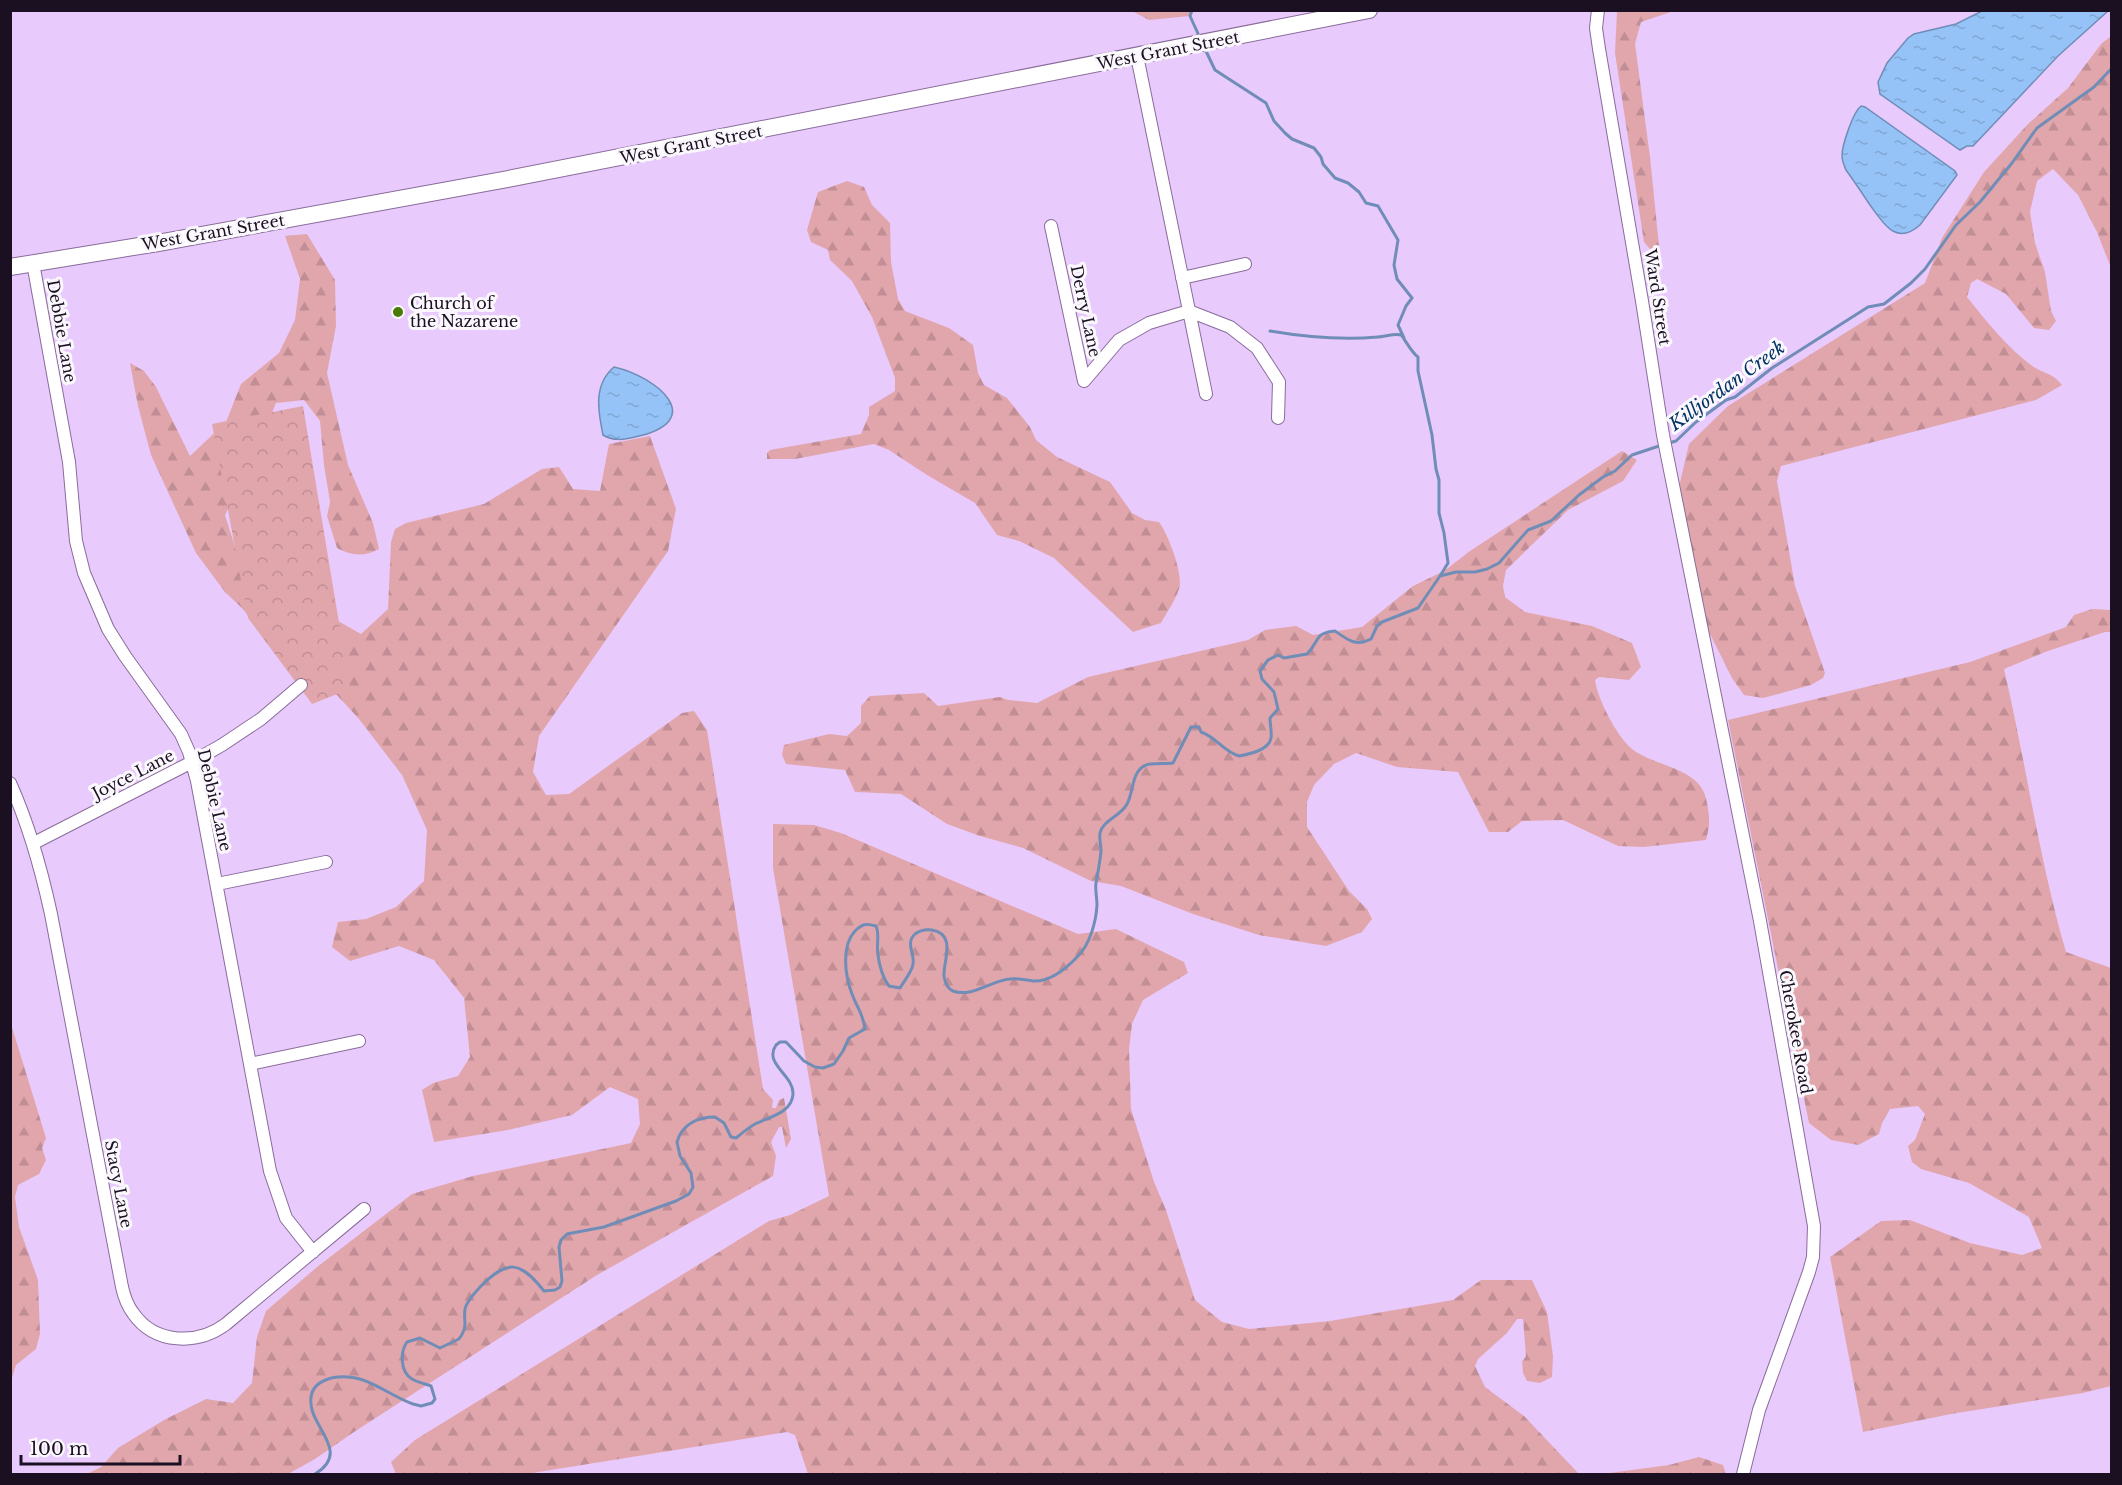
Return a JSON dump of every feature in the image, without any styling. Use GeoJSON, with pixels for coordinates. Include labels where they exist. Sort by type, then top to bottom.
{"type":"FeatureCollection","features":[{"type":"Feature","properties":{"kind":"main road","name":"West Grant Street"},"geometry":{"type":"LineString","coordinates":[[10,267],[158,243],[508,178],[1369,10]]}},
{"type":"Feature","properties":{"kind":"street","name":"Ward Street"},"geometry":{"type":"LineString","coordinates":[[1598,10],[1596,28],[1599,48],[1663,435],[1692,589]]}},
{"type":"Feature","properties":{"kind":"street"},"geometry":{"type":"LineString","coordinates":[[1137,56],[1206,394]]}},
{"type":"Feature","properties":{"kind":"street","name":"Derry Lane"},"geometry":{"type":"LineString","coordinates":[[1051,226],[1084,381],[1119,340],[1149,323],[1189,311]]}},
{"type":"Feature","properties":{"kind":"street","name":"Debbie Lane"},"geometry":{"type":"LineString","coordinates":[[33,263],[69,462],[76,541],[84,573],[108,629],[181,734],[192,762],[274,1187],[286,1218],[313,1252]]}},
{"type":"Feature","properties":{"kind":"street"},"geometry":{"type":"LineString","coordinates":[[1182,278],[1245,264]]}},
{"type":"Feature","properties":{"kind":"street"},"geometry":{"type":"LineString","coordinates":[[1189,311],[1230,327],[1257,348],[1279,382],[1278,418]]}},
{"type":"Feature","properties":{"kind":"street","name":"Cherokee Road"},"geometry":{"type":"LineString","coordinates":[[1692,589],[1758,910],[1814,1226],[1813,1257],[1809,1272],[1760,1410],[1743,1474]]}},
{"type":"Feature","properties":{"kind":"street","name":"Joyce Lane"},"geometry":{"type":"LineString","coordinates":[[34,843],[192,762],[247,729],[301,686]]}},
{"type":"Feature","properties":{"kind":"street","name":"Stacy Lane"},"geometry":{"type":"LineString","coordinates":[[10,783],[34,843],[51,914],[122,1287],[133,1315],[153,1330],[177,1340],[204,1336],[226,1324],[364,1209]]}},
{"type":"Feature","properties":{"kind":"street"},"geometry":{"type":"LineString","coordinates":[[217,884],[326,862]]}},
{"type":"Feature","properties":{"kind":"street"},"geometry":{"type":"LineString","coordinates":[[250,1064],[359,1041]]}},
{"type":"Feature","properties":{"kind":"green space"},"geometry":{"type":"Polygon","coordinates":[[[1132,11],[1194,11],[1190,16],[1149,20],[1132,11]]]}},
{"type":"Feature","properties":{"kind":"green space"},"geometry":{"type":"Polygon","coordinates":[[[1617,11],[1674,11],[1641,22],[1635,44],[1659,246],[1650,249],[1644,242],[1615,53],[1617,11]]]}},
{"type":"Feature","properties":{"kind":"green space"},"geometry":{"type":"Polygon","coordinates":[[[2111,36],[2111,268],[2097,232],[2078,195],[2053,169],[2037,181],[2030,212],[2035,243],[2045,272],[2051,311],[2056,321],[2049,330],[2034,328],[2006,294],[1977,279],[1971,283],[1967,297],[2014,350],[2035,368],[2055,378],[2062,385],[2036,400],[1781,466],[1777,481],[1795,586],[1825,673],[1823,678],[1811,685],[1763,698],[1744,695],[1732,678],[1708,630],[1679,487],[1689,444],[1728,406],[1925,283],[1942,238],[1984,172],[2028,124],[2068,88],[2101,44],[2111,36]]]}},
{"type":"Feature","properties":{"kind":"green space"},"geometry":{"type":"Polygon","coordinates":[[[847,181],[864,187],[872,205],[890,223],[891,262],[898,299],[905,311],[949,328],[973,345],[978,373],[984,385],[1007,398],[1030,427],[1036,440],[1057,457],[1110,482],[1132,513],[1145,520],[1159,522],[1174,555],[1180,583],[1175,598],[1161,623],[1133,632],[1054,558],[1019,541],[997,535],[975,503],[889,450],[874,444],[795,459],[767,459],[767,453],[770,450],[861,434],[869,415],[869,407],[895,391],[895,378],[872,317],[852,281],[830,260],[828,250],[811,242],[807,230],[818,192],[847,181]]]}},
{"type":"Feature","properties":{"kind":"green space"},"geometry":{"type":"Polygon","coordinates":[[[307,234],[335,280],[336,326],[327,373],[348,465],[373,523],[379,549],[358,554],[347,553],[337,548],[327,516],[330,502],[320,421],[304,400],[276,403],[225,515],[241,566],[361,634],[388,609],[391,542],[395,529],[406,523],[484,504],[542,469],[559,467],[573,489],[600,491],[609,444],[650,436],[676,509],[668,551],[539,736],[533,772],[546,795],[569,794],[682,713],[694,711],[707,730],[763,1089],[773,1100],[772,1108],[776,1108],[779,1100],[784,1098],[791,1139],[786,1148],[782,1127],[779,1127],[771,1142],[776,1156],[773,1176],[597,1275],[315,1459],[288,1474],[87,1474],[101,1467],[118,1448],[164,1420],[206,1399],[233,1403],[252,1383],[257,1337],[266,1311],[317,1267],[412,1194],[473,1176],[631,1143],[640,1124],[638,1099],[610,1087],[572,1115],[508,1130],[434,1142],[422,1090],[433,1083],[458,1076],[470,1057],[464,998],[434,960],[399,946],[350,961],[332,947],[338,922],[366,919],[396,907],[424,881],[427,830],[402,775],[359,719],[324,681],[283,661],[242,608],[225,592],[196,553],[151,455],[130,363],[144,371],[156,387],[190,456],[226,422],[241,384],[279,353],[295,320],[300,279],[285,236],[307,234]]]}},
{"type":"Feature","properties":{"kind":"green space"},"geometry":{"type":"Polygon","coordinates":[[[303,406],[350,689],[312,704],[248,618],[212,424],[303,406]]]}},
{"type":"Feature","properties":{"kind":"green space"},"geometry":{"type":"Polygon","coordinates":[[[1622,451],[1637,460],[1623,481],[1568,510],[1506,570],[1503,586],[1505,597],[1525,612],[1592,626],[1632,643],[1641,667],[1629,680],[1599,677],[1595,680],[1600,697],[1614,726],[1632,749],[1688,775],[1697,782],[1703,791],[1708,808],[1709,822],[1706,840],[1644,847],[1618,846],[1563,820],[1522,821],[1508,832],[1489,832],[1458,772],[1397,767],[1356,753],[1334,764],[1314,785],[1307,802],[1307,827],[1349,891],[1367,909],[1372,919],[1362,932],[1326,946],[1259,935],[1193,914],[1121,886],[1091,881],[1023,848],[947,824],[901,794],[855,792],[845,770],[786,764],[782,755],[784,745],[829,734],[847,736],[861,723],[861,706],[870,696],[924,693],[938,706],[1000,697],[1037,703],[1088,677],[1248,640],[1265,630],[1296,626],[1313,635],[1362,627],[1413,586],[1444,571],[1470,551],[1622,451]]]}},
{"type":"Feature","properties":{"kind":"green space"},"geometry":{"type":"Polygon","coordinates":[[[2092,609],[2111,610],[2111,632],[2045,652],[2004,669],[2040,846],[2066,952],[2111,968],[2111,1386],[1863,1432],[1830,1257],[1881,1221],[1910,1220],[1970,1243],[2022,1255],[2042,1248],[2029,1217],[1969,1183],[1921,1169],[1912,1162],[1908,1146],[1915,1140],[1925,1114],[1918,1106],[1890,1109],[1879,1134],[1858,1145],[1831,1140],[1809,1123],[1728,720],[1970,662],[2066,627],[2074,615],[2092,609]]]}},
{"type":"Feature","properties":{"kind":"green space"},"geometry":{"type":"Polygon","coordinates":[[[773,824],[814,825],[841,833],[1078,934],[1116,929],[1184,962],[1188,973],[1143,1000],[1132,1024],[1129,1049],[1131,1109],[1195,1300],[1222,1322],[1249,1329],[1330,1321],[1453,1300],[1481,1280],[1532,1280],[1547,1312],[1553,1356],[1552,1377],[1540,1383],[1527,1381],[1523,1373],[1522,1362],[1526,1356],[1523,1319],[1517,1319],[1507,1333],[1478,1359],[1475,1366],[1485,1387],[1524,1416],[1579,1474],[808,1474],[795,1435],[787,1432],[526,1474],[396,1474],[391,1462],[415,1440],[769,1221],[790,1215],[829,1196],[773,868],[773,824]]]}},
{"type":"Feature","properties":{"kind":"green space"},"geometry":{"type":"Polygon","coordinates":[[[11,1024],[46,1138],[42,1148],[46,1160],[39,1174],[18,1185],[15,1197],[19,1227],[38,1280],[40,1334],[36,1349],[16,1365],[11,1381],[11,1024]]]}},
{"type":"Feature","properties":{"kind":"green space"},"geometry":{"type":"Polygon","coordinates":[[[1699,1457],[1723,1465],[1726,1474],[1602,1474],[1669,1465],[1699,1457]]]}},
{"type":"Feature","properties":{"kind":"water"},"geometry":{"type":"Polygon","coordinates":[[[1982,11],[2108,11],[2058,56],[1973,146],[1960,150],[1880,94],[1878,82],[1887,63],[1908,38],[1914,34],[1956,24],[1982,11]]]}},
{"type":"Feature","properties":{"kind":"water"},"geometry":{"type":"Polygon","coordinates":[[[1861,106],[1955,171],[1957,175],[1920,225],[1912,231],[1897,233],[1891,230],[1870,205],[1846,170],[1842,156],[1844,144],[1851,122],[1861,106]]]}},
{"type":"Feature","properties":{"kind":"water"},"geometry":{"type":"Polygon","coordinates":[[[614,367],[631,372],[659,389],[669,400],[672,410],[669,421],[657,430],[631,438],[614,439],[603,435],[599,408],[600,390],[607,374],[614,367]]]}},
{"type":"Feature","properties":{"kind":"waterway"},"geometry":{"type":"LineString","coordinates":[[1192,10],[1190,16],[1200,38]]}},
{"type":"Feature","properties":{"kind":"waterway"},"geometry":{"type":"LineString","coordinates":[[1204,47],[1215,70],[1266,103],[1274,121],[1285,133],[1292,139],[1314,148],[1323,164],[1335,178],[1348,183],[1359,192],[1366,203],[1378,206],[1398,240],[1394,265],[1397,279],[1412,298],[1398,325],[1404,338]]}},
{"type":"Feature","properties":{"kind":"waterway","name":"Killjordan Creek"},"geometry":{"type":"LineString","coordinates":[[1669,443],[1676,441],[1696,422],[1726,400],[1735,397],[1772,368],[1868,307],[1884,304],[1911,283],[1925,269],[1956,225],[1980,202],[2012,163],[2037,128],[2094,87],[2112,68]]}},
{"type":"Feature","properties":{"kind":"waterway"},"geometry":{"type":"LineString","coordinates":[[1270,331],[1338,338],[1401,335],[1418,357],[1418,371],[1439,480],[1439,513],[1448,563],[1440,576]]}},
{"type":"Feature","properties":{"kind":"waterway","name":"Killjordan Creek"},"geometry":{"type":"LineString","coordinates":[[315,1474],[325,1466],[330,1451],[312,1410],[313,1390],[318,1384],[334,1378],[354,1378],[413,1404],[421,1406],[432,1403],[435,1399],[431,1386],[412,1379],[405,1372],[402,1356],[407,1342],[420,1338],[440,1348],[459,1339],[464,1330],[465,1309],[469,1300],[490,1277],[506,1268],[521,1269],[544,1291],[555,1290],[560,1287],[562,1281],[559,1247],[561,1240],[567,1234],[604,1227],[676,1201],[689,1194],[693,1187],[691,1173],[680,1156],[677,1142],[687,1126],[703,1118],[715,1117],[724,1123],[731,1137],[736,1138],[752,1126],[779,1114],[789,1106],[793,1094],[792,1087],[773,1058],[776,1045],[780,1042],[786,1042],[804,1061],[815,1067],[823,1068],[834,1064],[849,1038],[865,1029],[846,970],[848,945],[851,937],[860,927],[867,924],[876,926],[879,963],[889,986],[900,988],[912,967],[910,945],[912,937],[918,932],[927,930],[940,933],[947,943],[944,976],[947,985],[953,991],[960,993],[975,991],[1010,979],[1040,981],[1058,974],[1078,956],[1089,939],[1097,905],[1100,833],[1127,804],[1135,777],[1141,768],[1148,764],[1173,763],[1191,727],[1199,727],[1201,732],[1239,756],[1253,753],[1267,746],[1271,738],[1270,718],[1278,709],[1274,692],[1262,679],[1260,671],[1268,660],[1278,655],[1284,658],[1307,654],[1320,636],[1328,632],[1335,631],[1348,640],[1356,642],[1371,639],[1377,626],[1382,622],[1418,608],[1440,576],[1456,572],[1475,572],[1499,563],[1528,530],[1551,521],[1579,495],[1615,471],[1632,455],[1662,445]]}},
{"type":"Feature","properties":{"kind":"place","name":"Church of the Nazarene"},"geometry":{"type":"Point","coordinates":[398,312]}}]}
